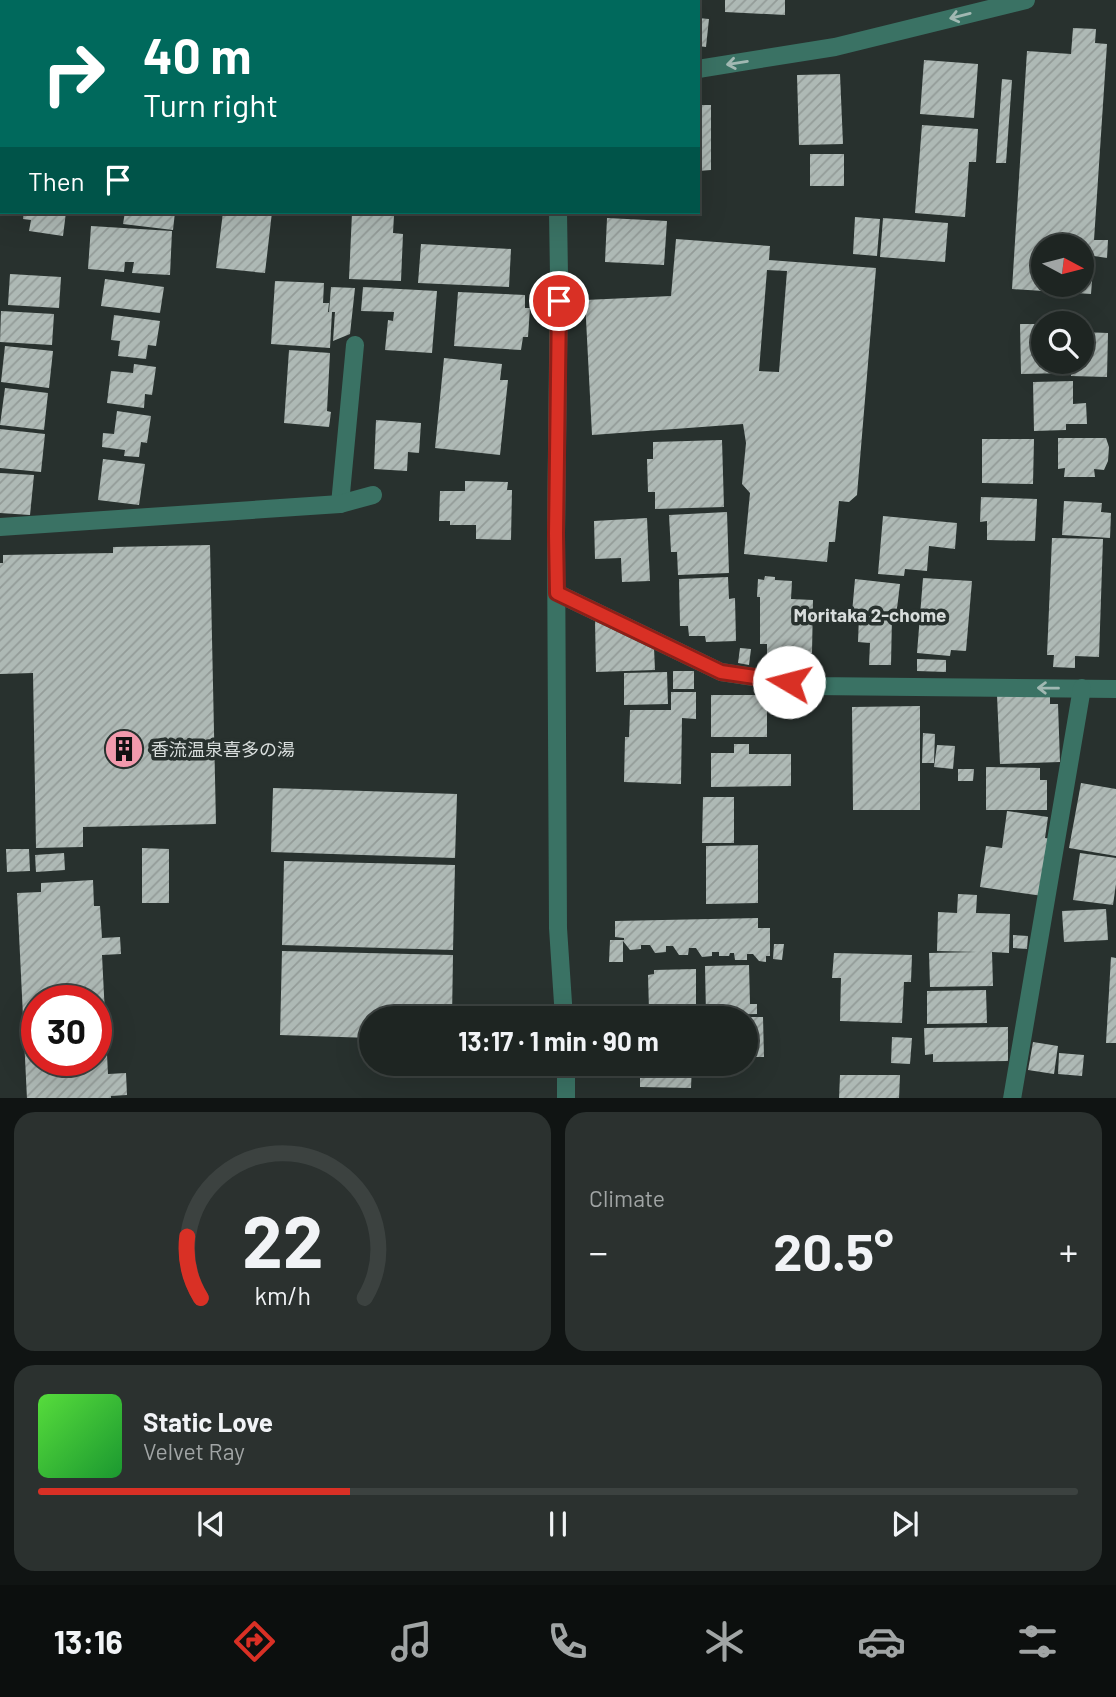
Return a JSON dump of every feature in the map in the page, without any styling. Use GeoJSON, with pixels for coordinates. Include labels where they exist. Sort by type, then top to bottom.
{"type":"FeatureCollection","features":[{"type":"Feature","properties":{"kind":"street"},"geometry":{"type":"LineString","coordinates":[[700,69],[835,47],[1026,0]]}},
{"type":"Feature","properties":{"kind":"street"},"geometry":{"type":"LineString","coordinates":[[558,214],[558,928],[563,1006]]}},
{"type":"Feature","properties":{"kind":"street"},"geometry":{"type":"LineString","coordinates":[[340,504],[355,345]]}},
{"type":"Feature","properties":{"kind":"street"},"geometry":{"type":"LineString","coordinates":[[0,527],[340,504],[373,495]]}},
{"type":"Feature","properties":{"kind":"street"},"geometry":{"type":"LineString","coordinates":[[557,593],[721,672],[812,686],[1116,689]]}},
{"type":"Feature","properties":{"kind":"street"},"geometry":{"type":"LineString","coordinates":[[1012,1098],[1082,688]]}},
{"type":"Feature","properties":{"kind":"street"},"geometry":{"type":"LineString","coordinates":[[566,1076],[566,1098]]}},
{"type":"Feature","properties":{"kind":"building"},"geometry":{"type":"Polygon","coordinates":[[[725,0],[785,0],[785,15],[725,12],[725,0]]]}},
{"type":"Feature","properties":{"kind":"building"},"geometry":{"type":"Polygon","coordinates":[[[700,18],[709,19],[706,47],[700,46],[700,18]]]}},
{"type":"Feature","properties":{"kind":"building"},"geometry":{"type":"Polygon","coordinates":[[[1073,28],[1096,29],[1095,43],[1107,44],[1094,240],[1094,234],[1031,234],[1031,290],[1012,289],[1027,51],[1071,54],[1073,28]]]}},
{"type":"Feature","properties":{"kind":"building"},"geometry":{"type":"Polygon","coordinates":[[[924,60],[978,64],[974,118],[920,114],[924,60]]]}},
{"type":"Feature","properties":{"kind":"building"},"geometry":{"type":"Polygon","coordinates":[[[840,74],[843,144],[799,145],[797,75],[840,74]]]}},
{"type":"Feature","properties":{"kind":"building"},"geometry":{"type":"Polygon","coordinates":[[[1002,79],[1012,80],[1006,163],[996,163],[1002,79]]]}},
{"type":"Feature","properties":{"kind":"building"},"geometry":{"type":"Polygon","coordinates":[[[700,105],[711,105],[711,170],[700,171],[700,105]]]}},
{"type":"Feature","properties":{"kind":"building"},"geometry":{"type":"Polygon","coordinates":[[[922,125],[978,129],[976,162],[969,162],[965,217],[915,213],[922,125]]]}},
{"type":"Feature","properties":{"kind":"building"},"geometry":{"type":"Polygon","coordinates":[[[810,154],[844,154],[844,186],[810,186],[810,154]]]}},
{"type":"Feature","properties":{"kind":"building"},"geometry":{"type":"Polygon","coordinates":[[[24,214],[66,214],[63,236],[29,231],[31,220],[23,219],[24,214]]]}},
{"type":"Feature","properties":{"kind":"building"},"geometry":{"type":"Polygon","coordinates":[[[125,214],[175,214],[173,230],[123,224],[125,214]]]}},
{"type":"Feature","properties":{"kind":"building"},"geometry":{"type":"Polygon","coordinates":[[[223,214],[272,214],[265,273],[216,268],[223,214]]]}},
{"type":"Feature","properties":{"kind":"building"},"geometry":{"type":"Polygon","coordinates":[[[352,214],[394,215],[393,233],[403,234],[401,281],[349,279],[352,214]]]}},
{"type":"Feature","properties":{"kind":"building"},"geometry":{"type":"Polygon","coordinates":[[[615,214],[664,214],[663,216],[615,214]]]}},
{"type":"Feature","properties":{"kind":"building"},"geometry":{"type":"Polygon","coordinates":[[[855,217],[880,219],[877,256],[853,254],[855,217]]]}},
{"type":"Feature","properties":{"kind":"building"},"geometry":{"type":"Polygon","coordinates":[[[607,218],[667,221],[664,265],[605,262],[607,218]]]}},
{"type":"Feature","properties":{"kind":"building"},"geometry":{"type":"Polygon","coordinates":[[[883,218],[948,223],[945,262],[880,257],[883,218]]]}},
{"type":"Feature","properties":{"kind":"building"},"geometry":{"type":"Polygon","coordinates":[[[91,226],[172,231],[170,275],[132,273],[134,262],[125,262],[124,272],[88,269],[91,226]]]}},
{"type":"Feature","properties":{"kind":"building"},"geometry":{"type":"Polygon","coordinates":[[[676,239],[770,246],[769,260],[876,268],[857,495],[849,502],[839,501],[835,542],[829,542],[827,562],[744,554],[750,493],[742,484],[746,443],[743,424],[592,435],[585,300],[671,296],[676,239]],[[767,270],[759,371],[779,372],[787,271],[767,270]]]}},
{"type":"Feature","properties":{"kind":"building"},"geometry":{"type":"Polygon","coordinates":[[[1094,240],[1108,240],[1107,258],[1094,256],[1094,240]]]}},
{"type":"Feature","properties":{"kind":"building"},"geometry":{"type":"Polygon","coordinates":[[[421,244],[511,249],[509,287],[418,283],[421,244]]]}},
{"type":"Feature","properties":{"kind":"building"},"geometry":{"type":"Polygon","coordinates":[[[10,274],[61,277],[59,308],[8,305],[10,274]]]}},
{"type":"Feature","properties":{"kind":"building"},"geometry":{"type":"Polygon","coordinates":[[[105,279],[164,287],[160,313],[101,306],[105,279]]]}},
{"type":"Feature","properties":{"kind":"building"},"geometry":{"type":"Polygon","coordinates":[[[275,281],[324,283],[323,303],[329,303],[328,312],[331,287],[355,288],[350,334],[333,341],[335,312],[332,312],[330,348],[271,344],[275,281]]]}},
{"type":"Feature","properties":{"kind":"building"},"geometry":{"type":"Polygon","coordinates":[[[363,287],[437,291],[432,353],[385,350],[388,320],[393,321],[394,312],[361,311],[363,287]]]}},
{"type":"Feature","properties":{"kind":"building"},"geometry":{"type":"Polygon","coordinates":[[[458,292],[525,295],[525,308],[530,308],[528,337],[523,337],[521,350],[454,346],[458,292]]]}},
{"type":"Feature","properties":{"kind":"building"},"geometry":{"type":"Polygon","coordinates":[[[1,311],[54,314],[52,345],[0,342],[1,311]]]}},
{"type":"Feature","properties":{"kind":"building"},"geometry":{"type":"Polygon","coordinates":[[[114,315],[160,321],[156,346],[148,345],[146,359],[118,356],[120,341],[111,340],[114,315]]]}},
{"type":"Feature","properties":{"kind":"building"},"geometry":{"type":"Polygon","coordinates":[[[1020,324],[1031,324],[1031,374],[1021,374],[1020,324]]]}},
{"type":"Feature","properties":{"kind":"building"},"geometry":{"type":"Polygon","coordinates":[[[1094,332],[1108,333],[1107,377],[1071,376],[1094,374],[1094,332]]]}},
{"type":"Feature","properties":{"kind":"building"},"geometry":{"type":"Polygon","coordinates":[[[5,346],[53,351],[49,388],[1,382],[5,346]]]}},
{"type":"Feature","properties":{"kind":"building"},"geometry":{"type":"Polygon","coordinates":[[[289,350],[330,353],[327,411],[331,412],[329,427],[284,423],[289,350]]]}},
{"type":"Feature","properties":{"kind":"building"},"geometry":{"type":"Polygon","coordinates":[[[444,358],[502,364],[500,380],[508,380],[500,455],[435,448],[444,358]]]}},
{"type":"Feature","properties":{"kind":"building"},"geometry":{"type":"Polygon","coordinates":[[[134,364],[156,367],[152,395],[145,394],[144,408],[107,403],[111,371],[133,373],[134,364]]]}},
{"type":"Feature","properties":{"kind":"building"},"geometry":{"type":"Polygon","coordinates":[[[1073,381],[1073,404],[1086,403],[1087,424],[1066,424],[1066,430],[1034,431],[1033,382],[1073,381]]]}},
{"type":"Feature","properties":{"kind":"building"},"geometry":{"type":"Polygon","coordinates":[[[5,388],[48,393],[44,430],[0,425],[5,388]]]}},
{"type":"Feature","properties":{"kind":"building"},"geometry":{"type":"Polygon","coordinates":[[[117,411],[151,416],[147,443],[141,442],[139,457],[124,456],[125,450],[102,447],[103,433],[114,434],[117,411]]]}},
{"type":"Feature","properties":{"kind":"building"},"geometry":{"type":"Polygon","coordinates":[[[376,420],[421,423],[419,453],[408,452],[407,471],[374,469],[376,420]]]}},
{"type":"Feature","properties":{"kind":"building"},"geometry":{"type":"Polygon","coordinates":[[[0,429],[45,434],[41,472],[0,468],[0,429]]]}},
{"type":"Feature","properties":{"kind":"building"},"geometry":{"type":"Polygon","coordinates":[[[1058,438],[1106,438],[1109,447],[1104,470],[1094,469],[1095,477],[1064,477],[1065,468],[1058,469],[1058,438]]]}},
{"type":"Feature","properties":{"kind":"building"},"geometry":{"type":"Polygon","coordinates":[[[982,439],[1034,439],[1033,484],[982,483],[982,439]]]}},
{"type":"Feature","properties":{"kind":"building"},"geometry":{"type":"Polygon","coordinates":[[[722,440],[724,507],[655,509],[655,492],[648,492],[647,459],[653,459],[653,442],[722,440]]]}},
{"type":"Feature","properties":{"kind":"building"},"geometry":{"type":"Polygon","coordinates":[[[103,459],[145,464],[139,505],[98,500],[103,459]]]}},
{"type":"Feature","properties":{"kind":"building"},"geometry":{"type":"Polygon","coordinates":[[[0,473],[34,475],[30,515],[0,513],[0,473]]]}},
{"type":"Feature","properties":{"kind":"building"},"geometry":{"type":"Polygon","coordinates":[[[465,481],[508,482],[507,490],[512,490],[511,540],[476,539],[476,525],[450,525],[450,521],[439,521],[440,491],[465,491],[465,481]]]}},
{"type":"Feature","properties":{"kind":"building"},"geometry":{"type":"Polygon","coordinates":[[[981,497],[1037,499],[1035,541],[987,540],[987,521],[980,522],[981,497]]]}},
{"type":"Feature","properties":{"kind":"building"},"geometry":{"type":"Polygon","coordinates":[[[1064,501],[1102,503],[1101,512],[1111,513],[1110,538],[1062,535],[1064,501]]]}},
{"type":"Feature","properties":{"kind":"building"},"geometry":{"type":"Polygon","coordinates":[[[727,512],[729,573],[678,575],[677,552],[671,552],[669,515],[727,512]]]}},
{"type":"Feature","properties":{"kind":"building"},"geometry":{"type":"Polygon","coordinates":[[[883,516],[957,523],[955,549],[929,546],[927,571],[905,569],[904,576],[878,574],[883,516]]]}},
{"type":"Feature","properties":{"kind":"building"},"geometry":{"type":"Polygon","coordinates":[[[647,518],[650,581],[622,582],[621,558],[595,559],[594,521],[647,518]]]}},
{"type":"Feature","properties":{"kind":"building"},"geometry":{"type":"Polygon","coordinates":[[[1052,538],[1103,539],[1099,657],[1075,656],[1075,668],[1053,667],[1054,655],[1047,655],[1052,538]]]}},
{"type":"Feature","properties":{"kind":"building","name":"香流温泉喜多の湯"},"geometry":{"type":"Polygon","coordinates":[[[210,545],[216,824],[83,827],[83,847],[36,848],[33,673],[0,674],[0,563],[3,563],[3,555],[113,553],[113,547],[210,545]]]}},
{"type":"Feature","properties":{"kind":"building"},"geometry":{"type":"Polygon","coordinates":[[[765,576],[775,577],[775,580],[792,581],[791,599],[813,600],[812,653],[807,653],[806,667],[767,665],[767,644],[760,644],[760,597],[757,597],[758,579],[764,580],[765,576]]]}},
{"type":"Feature","properties":{"kind":"building"},"geometry":{"type":"Polygon","coordinates":[[[728,577],[729,599],[735,598],[736,641],[706,642],[705,636],[689,636],[688,626],[680,626],[679,579],[728,577]]]}},
{"type":"Feature","properties":{"kind":"building"},"geometry":{"type":"Polygon","coordinates":[[[923,578],[972,581],[966,651],[951,650],[950,656],[917,653],[923,578]]]}},
{"type":"Feature","properties":{"kind":"building"},"geometry":{"type":"Polygon","coordinates":[[[855,579],[900,584],[896,617],[852,613],[855,579]]]}},
{"type":"Feature","properties":{"kind":"building"},"geometry":{"type":"Polygon","coordinates":[[[859,616],[892,617],[891,665],[869,665],[870,643],[858,642],[859,616]]]}},
{"type":"Feature","properties":{"kind":"building"},"geometry":{"type":"Polygon","coordinates":[[[595,621],[654,648],[655,670],[596,672],[595,621]]]}},
{"type":"Feature","properties":{"kind":"building"},"geometry":{"type":"Polygon","coordinates":[[[740,648],[751,649],[749,665],[738,663],[740,648]]]}},
{"type":"Feature","properties":{"kind":"building"},"geometry":{"type":"Polygon","coordinates":[[[917,659],[946,660],[946,672],[917,671],[917,659]]]}},
{"type":"Feature","properties":{"kind":"building"},"geometry":{"type":"Polygon","coordinates":[[[673,671],[694,671],[694,689],[673,689],[673,671]]]}},
{"type":"Feature","properties":{"kind":"building"},"geometry":{"type":"Polygon","coordinates":[[[667,672],[668,704],[624,705],[624,673],[667,672]]]}},
{"type":"Feature","properties":{"kind":"building"},"geometry":{"type":"Polygon","coordinates":[[[671,692],[696,692],[696,719],[682,718],[681,784],[624,782],[625,737],[629,737],[630,710],[671,710],[671,692]]]}},
{"type":"Feature","properties":{"kind":"building"},"geometry":{"type":"Polygon","coordinates":[[[1050,694],[1050,704],[1058,704],[1060,762],[1000,764],[997,695],[1050,694]]]}},
{"type":"Feature","properties":{"kind":"building"},"geometry":{"type":"Polygon","coordinates":[[[711,695],[767,695],[767,737],[711,737],[711,695]]]}},
{"type":"Feature","properties":{"kind":"building"},"geometry":{"type":"Polygon","coordinates":[[[920,706],[920,810],[853,810],[852,707],[920,706]]]}},
{"type":"Feature","properties":{"kind":"building"},"geometry":{"type":"Polygon","coordinates":[[[923,733],[935,734],[934,763],[922,763],[923,733]]]}},
{"type":"Feature","properties":{"kind":"building"},"geometry":{"type":"Polygon","coordinates":[[[734,744],[749,744],[749,754],[791,754],[791,786],[711,787],[711,753],[734,753],[734,744]]]}},
{"type":"Feature","properties":{"kind":"building"},"geometry":{"type":"Polygon","coordinates":[[[937,745],[955,746],[953,769],[934,767],[937,745]]]}},
{"type":"Feature","properties":{"kind":"building"},"geometry":{"type":"Polygon","coordinates":[[[986,767],[1040,768],[1040,780],[1047,780],[1047,810],[986,810],[986,767]]]}},
{"type":"Feature","properties":{"kind":"building"},"geometry":{"type":"Polygon","coordinates":[[[958,769],[974,769],[973,781],[958,781],[958,769]]]}},
{"type":"Feature","properties":{"kind":"building"},"geometry":{"type":"Polygon","coordinates":[[[1081,783],[1116,789],[1116,856],[1069,848],[1081,783]]]}},
{"type":"Feature","properties":{"kind":"building"},"geometry":{"type":"Polygon","coordinates":[[[273,788],[457,794],[455,858],[271,852],[273,788]]]}},
{"type":"Feature","properties":{"kind":"building"},"geometry":{"type":"Polygon","coordinates":[[[703,797],[734,797],[734,843],[702,843],[703,797]]]}},
{"type":"Feature","properties":{"kind":"building"},"geometry":{"type":"Polygon","coordinates":[[[1007,811],[1048,817],[1045,838],[1051,839],[1043,896],[980,887],[986,846],[1002,848],[1007,811]]]}},
{"type":"Feature","properties":{"kind":"building"},"geometry":{"type":"Polygon","coordinates":[[[758,845],[758,903],[706,904],[706,846],[758,845]]]}},
{"type":"Feature","properties":{"kind":"building"},"geometry":{"type":"Polygon","coordinates":[[[142,848],[169,849],[169,903],[142,903],[142,848]]]}},
{"type":"Feature","properties":{"kind":"building"},"geometry":{"type":"Polygon","coordinates":[[[6,849],[29,849],[30,871],[7,872],[6,849]]]}},
{"type":"Feature","properties":{"kind":"building"},"geometry":{"type":"Polygon","coordinates":[[[64,853],[65,870],[36,872],[35,855],[64,853]]]}},
{"type":"Feature","properties":{"kind":"building"},"geometry":{"type":"Polygon","coordinates":[[[1080,853],[1116,858],[1113,905],[1073,900],[1080,853]]]}},
{"type":"Feature","properties":{"kind":"building"},"geometry":{"type":"Polygon","coordinates":[[[284,861],[455,865],[453,950],[282,945],[284,861]]]}},
{"type":"Feature","properties":{"kind":"building"},"geometry":{"type":"Polygon","coordinates":[[[93,880],[94,906],[100,906],[102,938],[120,937],[121,954],[102,955],[104,985],[21,985],[17,893],[41,892],[41,883],[93,880]]]}},
{"type":"Feature","properties":{"kind":"building"},"geometry":{"type":"Polygon","coordinates":[[[958,894],[977,895],[976,913],[1010,914],[1009,953],[992,952],[993,986],[930,987],[929,953],[977,952],[937,951],[938,912],[957,913],[958,894]]]}},
{"type":"Feature","properties":{"kind":"building"},"geometry":{"type":"Polygon","coordinates":[[[1106,909],[1108,940],[1064,942],[1062,911],[1106,909]]]}},
{"type":"Feature","properties":{"kind":"building"},"geometry":{"type":"Polygon","coordinates":[[[758,918],[758,928],[770,928],[770,956],[766,956],[766,962],[759,961],[753,954],[747,954],[747,960],[735,960],[734,953],[719,956],[719,952],[702,957],[696,948],[689,948],[688,955],[679,955],[673,946],[666,946],[666,952],[655,953],[650,945],[641,945],[641,949],[630,950],[623,941],[623,962],[609,962],[610,940],[624,940],[615,937],[615,921],[758,918]]]}},
{"type":"Feature","properties":{"kind":"building"},"geometry":{"type":"Polygon","coordinates":[[[1013,935],[1028,936],[1027,949],[1013,948],[1013,935]]]}},
{"type":"Feature","properties":{"kind":"building"},"geometry":{"type":"Polygon","coordinates":[[[774,944],[784,944],[782,960],[773,959],[774,944]]]}},
{"type":"Feature","properties":{"kind":"building"},"geometry":{"type":"Polygon","coordinates":[[[282,951],[453,955],[452,1006],[359,1006],[359,1038],[280,1035],[282,951]]]}},
{"type":"Feature","properties":{"kind":"building"},"geometry":{"type":"Polygon","coordinates":[[[834,953],[912,955],[911,982],[904,982],[902,1023],[840,1021],[841,978],[832,978],[834,953]]]}},
{"type":"Feature","properties":{"kind":"building"},"geometry":{"type":"Polygon","coordinates":[[[1111,957],[1116,958],[1116,1043],[1106,1043],[1111,957]]]}},
{"type":"Feature","properties":{"kind":"building"},"geometry":{"type":"Polygon","coordinates":[[[749,965],[750,1004],[757,1006],[706,1006],[705,966],[749,965]]]}},
{"type":"Feature","properties":{"kind":"building"},"geometry":{"type":"Polygon","coordinates":[[[696,969],[696,1006],[649,1006],[648,975],[654,974],[654,970],[696,969]]]}},
{"type":"Feature","properties":{"kind":"building"},"geometry":{"type":"Polygon","coordinates":[[[986,990],[987,1023],[927,1024],[927,991],[986,990]]]}},
{"type":"Feature","properties":{"kind":"building"},"geometry":{"type":"Polygon","coordinates":[[[758,1017],[763,1017],[764,1057],[758,1057],[758,1017]]]}},
{"type":"Feature","properties":{"kind":"building"},"geometry":{"type":"Polygon","coordinates":[[[1008,1027],[1008,1061],[933,1062],[933,1054],[925,1055],[924,1028],[1008,1027]]]}},
{"type":"Feature","properties":{"kind":"building"},"geometry":{"type":"Polygon","coordinates":[[[892,1037],[912,1038],[910,1064],[891,1063],[892,1037]]]}},
{"type":"Feature","properties":{"kind":"building"},"geometry":{"type":"Polygon","coordinates":[[[1033,1042],[1058,1046],[1054,1074],[1028,1070],[1033,1042]]]}},
{"type":"Feature","properties":{"kind":"building"},"geometry":{"type":"Polygon","coordinates":[[[1059,1053],[1084,1055],[1082,1076],[1058,1074],[1059,1053]]]}},
{"type":"Feature","properties":{"kind":"building"},"geometry":{"type":"Polygon","coordinates":[[[126,1073],[127,1095],[111,1098],[27,1098],[26,1076],[112,1076],[112,1074],[126,1073]]]}},
{"type":"Feature","properties":{"kind":"building"},"geometry":{"type":"Polygon","coordinates":[[[840,1075],[900,1075],[899,1098],[839,1098],[840,1075]]]}},
{"type":"Feature","properties":{"kind":"building"},"geometry":{"type":"Polygon","coordinates":[[[692,1076],[691,1088],[640,1087],[640,1078],[692,1076]]]}},
{"type":"Feature","properties":{"kind":"place","name":"香流温泉喜多の湯"},"geometry":{"type":"Point","coordinates":[124,749]}},
{"type":"Feature","properties":{"kind":"district","name":"Moritaka 2-chome"},"geometry":{"type":"Point","coordinates":[870,614]}},
{"type":"Feature","properties":{"kind":"route"},"geometry":{"type":"LineString","coordinates":[[559,301],[557,593],[721,672],[789,682]]}}]}
